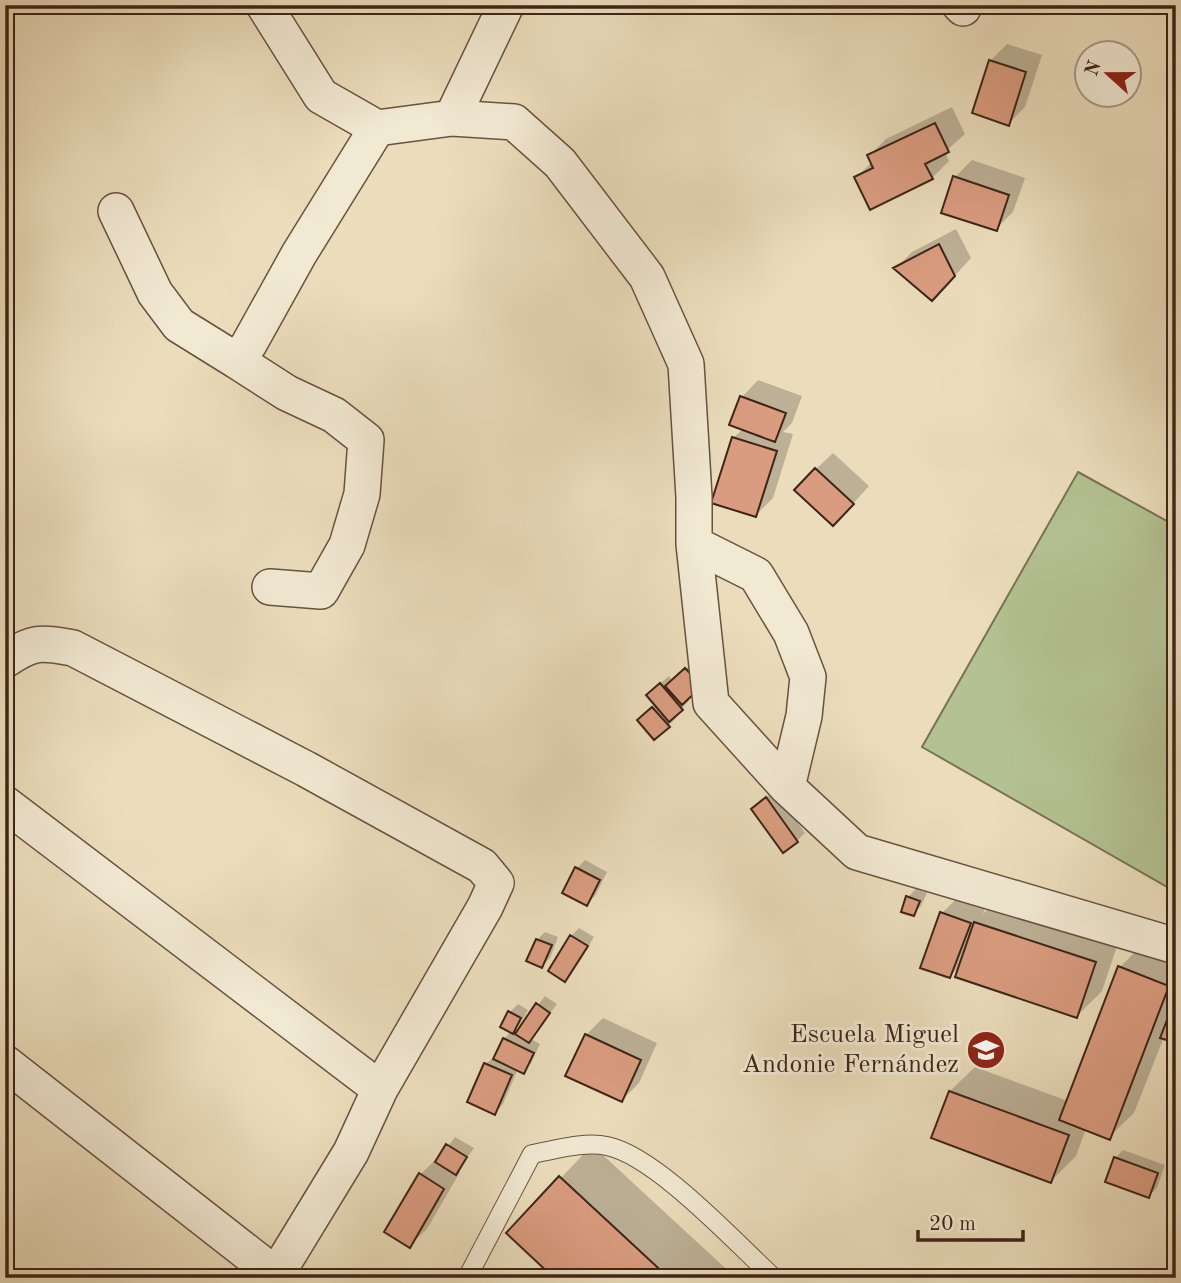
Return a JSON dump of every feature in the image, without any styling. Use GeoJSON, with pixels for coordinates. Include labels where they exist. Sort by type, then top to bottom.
{"type":"FeatureCollection","features":[{"type":"Feature","properties":{"kind":"street"},"geometry":{"type":"LineString","coordinates":[[264,5],[321,96],[377,128],[452,118],[514,122],[560,163],[647,277],[686,364],[694,544],[711,702],[787,787],[857,852],[1176,946]]}},
{"type":"Feature","properties":{"kind":"street"},"geometry":{"type":"LineString","coordinates":[[452,118],[506,5]]}},
{"type":"Feature","properties":{"kind":"street"},"geometry":{"type":"LineString","coordinates":[[237,361],[377,128]]}},
{"type":"Feature","properties":{"kind":"street"},"geometry":{"type":"LineString","coordinates":[[116,211],[155,293],[179,325],[287,393],[334,415],[366,440],[362,494],[347,545],[321,591],[270,587]]}},
{"type":"Feature","properties":{"kind":"street"},"geometry":{"type":"LineString","coordinates":[[694,544],[756,575],[791,633],[808,677],[804,716],[787,787]]}},
{"type":"Feature","properties":{"kind":"street"},"geometry":{"type":"LineString","coordinates":[[5,660],[28,645],[51,644],[73,648],[306,769],[482,866],[496,883],[485,907],[380,1089],[351,1152],[276,1275],[5,1063]]}},
{"type":"Feature","properties":{"kind":"street"},"geometry":{"type":"LineString","coordinates":[[5,804],[380,1089]]}},
{"type":"Feature","properties":{"kind":"lane"},"geometry":{"type":"LineString","coordinates":[[467,1278],[532,1154],[574,1147],[606,1146],[642,1160],[681,1191],[774,1278]]}},
{"type":"Feature","properties":{"kind":"green space"},"geometry":{"type":"Polygon","coordinates":[[[1078,472],[1176,526],[1176,892],[922,747],[1078,472]]]}},
{"type":"Feature","properties":{"kind":"building"},"geometry":{"type":"Polygon","coordinates":[[[989,60],[1026,72],[1009,126],[972,113],[989,60]]]}},
{"type":"Feature","properties":{"kind":"building"},"geometry":{"type":"Polygon","coordinates":[[[935,123],[949,152],[925,164],[933,179],[870,210],[854,177],[873,168],[867,155],[935,123]]]}},
{"type":"Feature","properties":{"kind":"building"},"geometry":{"type":"Polygon","coordinates":[[[953,176],[1009,195],[997,231],[941,213],[953,176]]]}},
{"type":"Feature","properties":{"kind":"building"},"geometry":{"type":"Polygon","coordinates":[[[939,244],[955,276],[932,301],[893,268],[939,244]]]}},
{"type":"Feature","properties":{"kind":"building"},"geometry":{"type":"Polygon","coordinates":[[[740,396],[786,413],[775,442],[729,425],[740,396]]]}},
{"type":"Feature","properties":{"kind":"building"},"geometry":{"type":"Polygon","coordinates":[[[732,437],[777,451],[756,517],[711,503],[732,437]]]}},
{"type":"Feature","properties":{"kind":"building"},"geometry":{"type":"Polygon","coordinates":[[[815,468],[854,504],[833,526],[794,490],[815,468]]]}},
{"type":"Feature","properties":{"kind":"building"},"geometry":{"type":"Polygon","coordinates":[[[685,668],[702,686],[682,705],[665,686],[685,668]]]}},
{"type":"Feature","properties":{"kind":"building"},"geometry":{"type":"Polygon","coordinates":[[[660,683],[683,710],[669,722],[646,695],[660,683]]]}},
{"type":"Feature","properties":{"kind":"building"},"geometry":{"type":"Polygon","coordinates":[[[652,707],[670,727],[654,740],[637,720],[652,707]]]}},
{"type":"Feature","properties":{"kind":"building"},"geometry":{"type":"Polygon","coordinates":[[[766,797],[798,842],[783,853],[751,809],[766,797]]]}},
{"type":"Feature","properties":{"kind":"building"},"geometry":{"type":"Polygon","coordinates":[[[575,867],[600,880],[587,906],[562,893],[575,867]]]}},
{"type":"Feature","properties":{"kind":"building"},"geometry":{"type":"Polygon","coordinates":[[[906,896],[920,901],[914,916],[901,912],[906,896]]]}},
{"type":"Feature","properties":{"kind":"building"},"geometry":{"type":"Polygon","coordinates":[[[940,912],[971,923],[950,978],[920,968],[940,912]]]}},
{"type":"Feature","properties":{"kind":"building"},"geometry":{"type":"Polygon","coordinates":[[[974,922],[1096,962],[1077,1018],[955,977],[974,922]]]}},
{"type":"Feature","properties":{"kind":"building"},"geometry":{"type":"Polygon","coordinates":[[[570,935],[588,946],[565,982],[548,971],[570,935]]]}},
{"type":"Feature","properties":{"kind":"building"},"geometry":{"type":"Polygon","coordinates":[[[536,939],[552,945],[542,968],[526,961],[536,939]]]}},
{"type":"Feature","properties":{"kind":"building"},"geometry":{"type":"Polygon","coordinates":[[[1118,966],[1169,986],[1110,1140],[1059,1120],[1118,966]]]}},
{"type":"Feature","properties":{"kind":"building"},"geometry":{"type":"Polygon","coordinates":[[[1176,997],[1176,1043],[1160,1038],[1176,997]]]}},
{"type":"Feature","properties":{"kind":"building"},"geometry":{"type":"Polygon","coordinates":[[[536,1003],[550,1013],[529,1043],[515,1034],[536,1003]]]}},
{"type":"Feature","properties":{"kind":"building"},"geometry":{"type":"Polygon","coordinates":[[[508,1011],[521,1018],[513,1034],[500,1027],[508,1011]]]}},
{"type":"Feature","properties":{"kind":"building"},"geometry":{"type":"Polygon","coordinates":[[[585,1034],[641,1060],[622,1102],[565,1076],[585,1034]]]}},
{"type":"Feature","properties":{"kind":"building"},"geometry":{"type":"Polygon","coordinates":[[[503,1038],[534,1053],[524,1074],[493,1059],[503,1038]]]}},
{"type":"Feature","properties":{"kind":"building"},"geometry":{"type":"Polygon","coordinates":[[[484,1063],[512,1075],[495,1115],[467,1102],[484,1063]]]}},
{"type":"Feature","properties":{"kind":"building"},"geometry":{"type":"Polygon","coordinates":[[[949,1091],[1069,1135],[1051,1183],[931,1138],[949,1091]]]}},
{"type":"Feature","properties":{"kind":"building"},"geometry":{"type":"Polygon","coordinates":[[[446,1144],[467,1157],[456,1175],[435,1162],[446,1144]]]}},
{"type":"Feature","properties":{"kind":"building"},"geometry":{"type":"Polygon","coordinates":[[[1114,1157],[1158,1173],[1149,1198],[1105,1182],[1114,1157]]]}},
{"type":"Feature","properties":{"kind":"building"},"geometry":{"type":"Polygon","coordinates":[[[419,1173],[444,1189],[410,1248],[384,1232],[419,1173]]]}},
{"type":"Feature","properties":{"kind":"building"},"geometry":{"type":"Polygon","coordinates":[[[559,1176],[669,1278],[554,1278],[506,1233],[559,1176]]]}},
{"type":"Feature","properties":{"kind":"place","name":"Escuela Miguel Andonie Fernández"},"geometry":{"type":"Point","coordinates":[986,1050]}}]}
